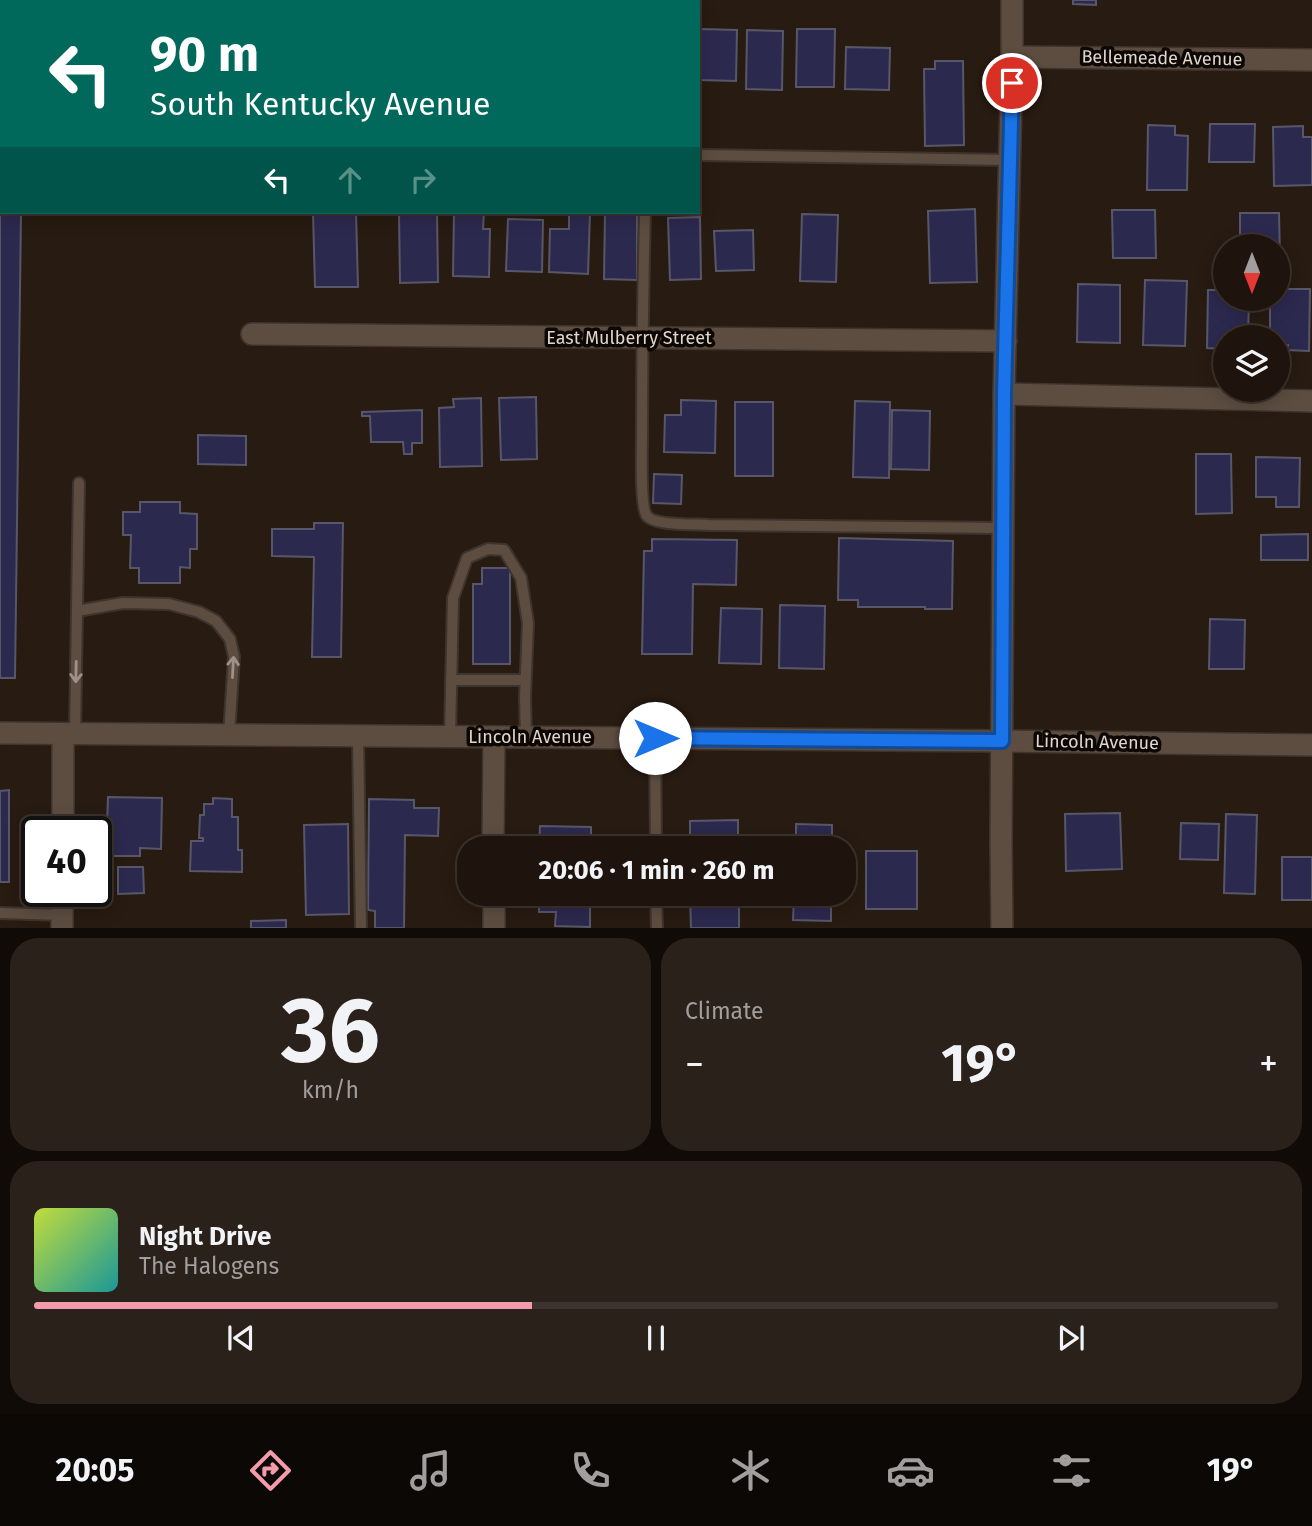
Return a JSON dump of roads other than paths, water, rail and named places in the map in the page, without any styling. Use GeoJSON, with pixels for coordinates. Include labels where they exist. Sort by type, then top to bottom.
{"type":"FeatureCollection","features":[{"type":"Feature","properties":{"kind":"street"},"geometry":{"type":"LineString","coordinates":[[1002,928],[1004,394],[1012,0]]}},
{"type":"Feature","properties":{"kind":"street","name":"Bellemeade Avenue"},"geometry":{"type":"LineString","coordinates":[[1012,57],[1312,60]]}},
{"type":"Feature","properties":{"kind":"street","name":"East Mulberry Street"},"geometry":{"type":"LineString","coordinates":[[252,334],[1006,341]]}},
{"type":"Feature","properties":{"kind":"street"},"geometry":{"type":"LineString","coordinates":[[1004,394],[1312,401]]}},
{"type":"Feature","properties":{"kind":"street","name":"Lincoln Avenue"},"geometry":{"type":"LineString","coordinates":[[0,733],[1312,745]]}},
{"type":"Feature","properties":{"kind":"street"},"geometry":{"type":"LineString","coordinates":[[64,816],[69,734]]}},
{"type":"Feature","properties":{"kind":"street"},"geometry":{"type":"LineString","coordinates":[[493,836],[494,737]]}},
{"type":"Feature","properties":{"kind":"street"},"geometry":{"type":"LineString","coordinates":[[494,906],[494,928]]}},
{"type":"Feature","properties":{"kind":"lane"},"geometry":{"type":"LineString","coordinates":[[700,155],[1010,160]]}},
{"type":"Feature","properties":{"kind":"lane"},"geometry":{"type":"LineString","coordinates":[[645,214],[642,338],[644,509],[647,516],[666,523],[709,525],[1003,528]]}},
{"type":"Feature","properties":{"kind":"lane"},"geometry":{"type":"LineString","coordinates":[[69,734],[77,611],[79,483]]}},
{"type":"Feature","properties":{"kind":"lane"},"geometry":{"type":"LineString","coordinates":[[450,737],[453,598],[467,558],[488,550],[504,550],[521,578],[528,623],[526,737]]}},
{"type":"Feature","properties":{"kind":"lane"},"geometry":{"type":"LineString","coordinates":[[77,611],[123,603],[169,604],[199,612],[215,621],[230,639],[234,657],[229,736]]}},
{"type":"Feature","properties":{"kind":"lane"},"geometry":{"type":"LineString","coordinates":[[451,680],[525,680]]}},
{"type":"Feature","properties":{"kind":"lane"},"geometry":{"type":"LineString","coordinates":[[358,736],[361,928]]}},
{"type":"Feature","properties":{"kind":"lane"},"geometry":{"type":"LineString","coordinates":[[655,738],[656,836]]}},
{"type":"Feature","properties":{"kind":"lane"},"geometry":{"type":"LineString","coordinates":[[656,906],[657,928]]}},
{"type":"Feature","properties":{"kind":"lane"},"geometry":{"type":"LineString","coordinates":[[0,913],[62,921]]}}]}
